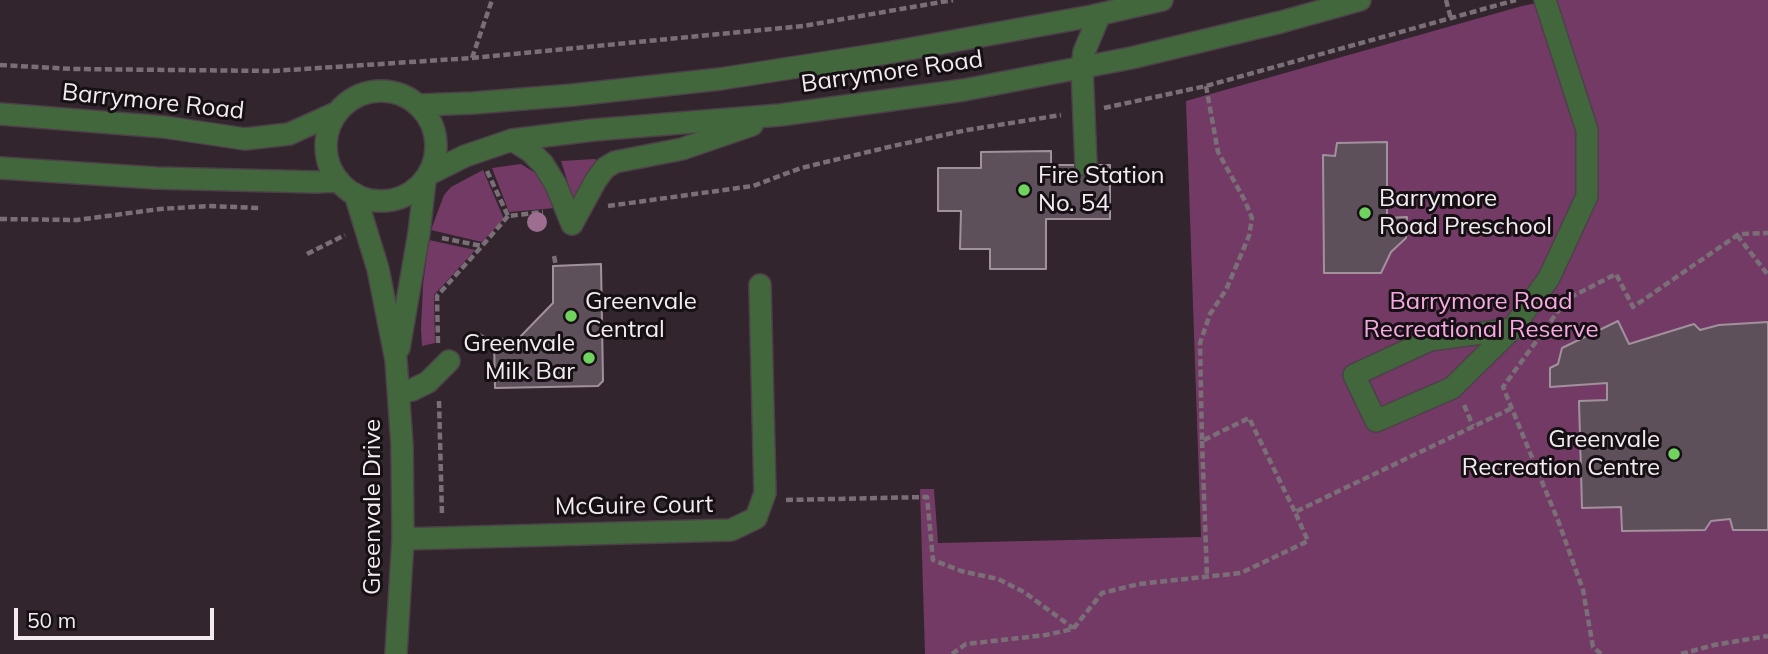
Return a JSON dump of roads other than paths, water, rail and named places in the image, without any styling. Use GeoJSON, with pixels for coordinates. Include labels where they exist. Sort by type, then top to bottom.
{"type":"FeatureCollection","features":[{"type":"Feature","properties":{"kind":"street","name":"Barrymore Road"},"geometry":{"type":"LineString","coordinates":[[419,105],[573,95],[720,79],[887,53],[1162,0]]}},
{"type":"Feature","properties":{"kind":"street","name":"Barrymore Road"},"geometry":{"type":"LineString","coordinates":[[427,177],[465,156],[512,140],[593,130],[780,115],[964,90],[1082,68],[1281,22],[1360,0]]}},
{"type":"Feature","properties":{"kind":"street"},"geometry":{"type":"LineString","coordinates":[[1512,329],[1430,340],[1354,375],[1376,421],[1452,388],[1512,329],[1549,278],[1587,196],[1587,130],[1545,0]]}},
{"type":"Feature","properties":{"kind":"street"},"geometry":{"type":"LineString","coordinates":[[1086,165],[1082,68],[1084,52],[1100,14]]}},
{"type":"Feature","properties":{"kind":"street"},"geometry":{"type":"LineString","coordinates":[[0,168],[156,178],[315,183],[347,187],[373,200],[392,200],[410,193],[427,177],[437,150],[433,125],[419,105],[399,93],[377,90],[355,97],[338,112],[329,128],[326,147],[330,165],[347,187]]}},
{"type":"Feature","properties":{"kind":"street","name":"Barrymore Road"},"geometry":{"type":"LineString","coordinates":[[0,114],[164,127],[245,139],[289,134],[338,112]]}},
{"type":"Feature","properties":{"kind":"street"},"geometry":{"type":"LineString","coordinates":[[512,140],[530,151],[543,164],[556,185],[572,224],[596,180],[605,168],[615,162],[681,149],[780,115]]}},
{"type":"Feature","properties":{"kind":"street","name":"Greenvale Drive"},"geometry":{"type":"LineString","coordinates":[[396,360],[410,290],[427,177]]}},
{"type":"Feature","properties":{"kind":"street","name":"Greenvale Drive"},"geometry":{"type":"LineString","coordinates":[[347,187],[378,269],[396,360],[402,445],[403,539],[396,654]]}},
{"type":"Feature","properties":{"kind":"street","name":"McGuire Court"},"geometry":{"type":"LineString","coordinates":[[403,539],[731,530],[756,518],[765,494],[760,285]]}},
{"type":"Feature","properties":{"kind":"street"},"geometry":{"type":"LineString","coordinates":[[399,392],[412,390],[428,382],[449,361]]}},
{"type":"Feature","properties":{"kind":"place","name":"Fire Station No. 54"},"geometry":{"type":"Point","coordinates":[1024,190]}},
{"type":"Feature","properties":{"kind":"place","name":"Barrymore Road Preschool"},"geometry":{"type":"Point","coordinates":[1365,213]}},
{"type":"Feature","properties":{"kind":"place","name":"Greenvale Central"},"geometry":{"type":"Point","coordinates":[571,316]}},
{"type":"Feature","properties":{"kind":"place","name":"Greenvale Milk Bar"},"geometry":{"type":"Point","coordinates":[589,358]}},
{"type":"Feature","properties":{"kind":"place","name":"Greenvale Recreation Centre"},"geometry":{"type":"Point","coordinates":[1674,454]}},
{"type":"Feature","properties":{"kind":"park label","name":"Barrymore Road Recreational Reserve"},"geometry":{"type":"Point","coordinates":[1481,316]}}]}
